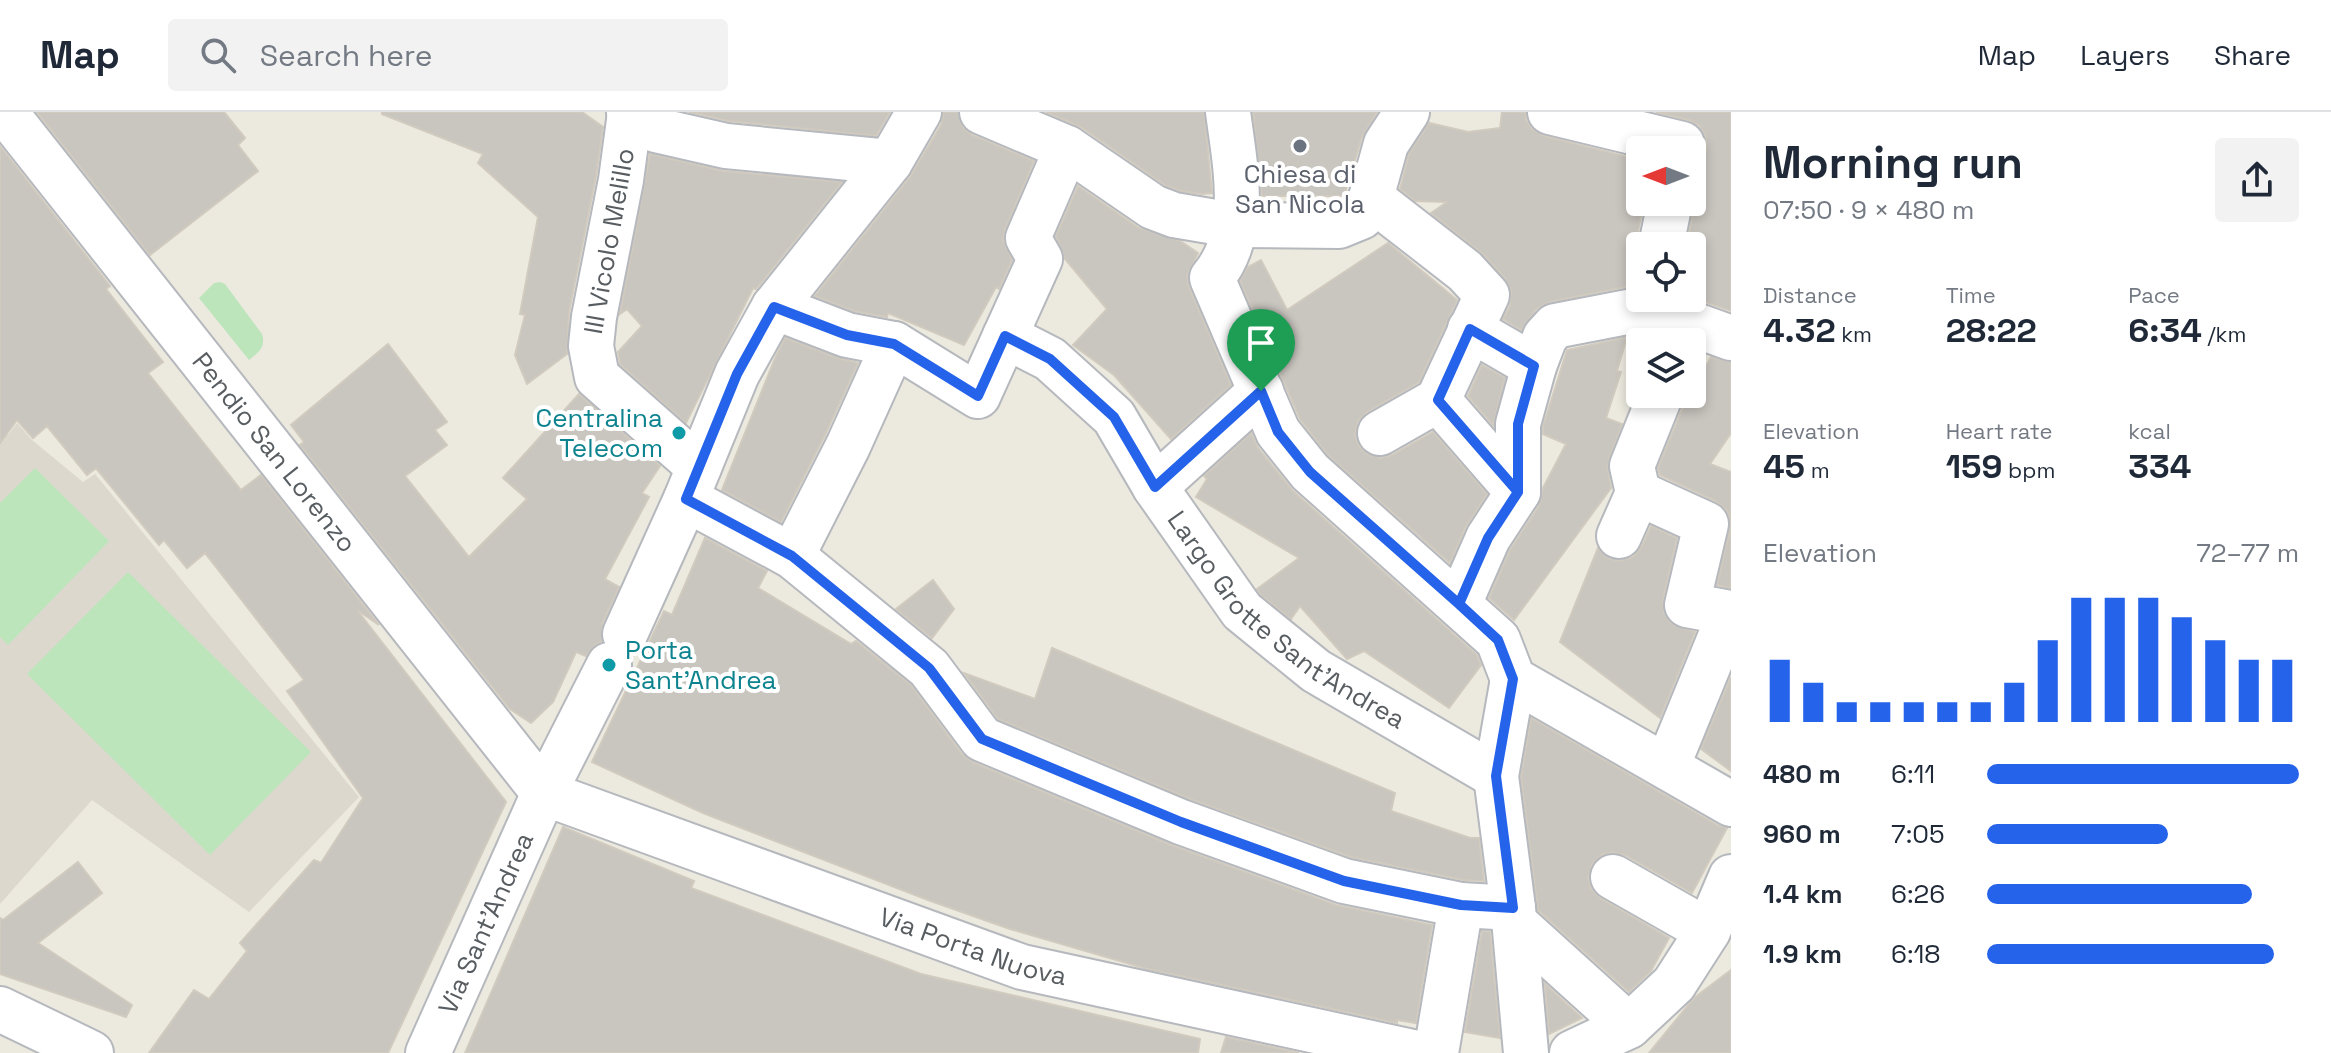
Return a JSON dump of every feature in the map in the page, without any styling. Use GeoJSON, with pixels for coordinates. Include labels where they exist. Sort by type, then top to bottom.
{"type":"FeatureCollection","features":[{"type":"Feature","properties":{"kind":"street","name":"Pendio San Lorenzo"},"geometry":{"type":"LineString","coordinates":[[5,112],[544,793]]}},
{"type":"Feature","properties":{"kind":"street"},"geometry":{"type":"LineString","coordinates":[[629,112],[656,130],[726,146],[890,162]]}},
{"type":"Feature","properties":{"kind":"street","name":"III Vicolo Melillo"},"geometry":{"type":"LineString","coordinates":[[629,112],[621,180],[591,346],[597,377],[692,483],[792,556],[929,668],[982,739],[1181,822],[1344,881],[1514,916]]}},
{"type":"Feature","properties":{"kind":"street","name":"Via Sant'Andrea"},"geometry":{"type":"LineString","coordinates":[[428,1053],[544,793],[617,650],[737,374],[774,307],[890,162],[919,112]]}},
{"type":"Feature","properties":{"kind":"street"},"geometry":{"type":"LineString","coordinates":[[982,112],[1067,148],[1153,207],[1174,215],[1233,225],[1339,226],[1361,217],[1371,198],[1386,144],[1407,112]]}},
{"type":"Feature","properties":{"kind":"street"},"geometry":{"type":"LineString","coordinates":[[1228,112],[1238,195],[1224,263],[1212,278],[1278,432],[1310,472],[1498,640],[1513,679],[1496,776],[1514,916],[1526,1053]]}},
{"type":"Feature","properties":{"kind":"street"},"geometry":{"type":"LineString","coordinates":[[1550,112],[1683,135]]}},
{"type":"Feature","properties":{"kind":"street"},"geometry":{"type":"LineString","coordinates":[[774,307],[847,335],[894,344],[978,396],[1040,259],[1028,238],[1067,148]]}},
{"type":"Feature","properties":{"kind":"street"},"geometry":{"type":"LineString","coordinates":[[1371,198],[1465,271],[1487,295],[1438,400],[1380,433]]}},
{"type":"Feature","properties":{"kind":"street"},"geometry":{"type":"LineString","coordinates":[[1459,604],[1488,538],[1518,492],[1518,424],[1545,337],[1555,326],[1626,309]]}},
{"type":"Feature","properties":{"kind":"street"},"geometry":{"type":"LineString","coordinates":[[1660,312],[1681,328]]}},
{"type":"Feature","properties":{"kind":"street"},"geometry":{"type":"LineString","coordinates":[[1470,329],[1534,366]]}},
{"type":"Feature","properties":{"kind":"street"},"geometry":{"type":"LineString","coordinates":[[1706,335],[1731,338]]}},
{"type":"Feature","properties":{"kind":"street","name":"Largo Grotte Sant'Andrea"},"geometry":{"type":"LineString","coordinates":[[1005,336],[1050,359],[1114,417],[1155,487],[1242,611],[1316,671],[1496,776]]}},
{"type":"Feature","properties":{"kind":"street"},"geometry":{"type":"LineString","coordinates":[[792,556],[848,446],[894,344]]}},
{"type":"Feature","properties":{"kind":"street"},"geometry":{"type":"LineString","coordinates":[[1155,487],[1261,391]]}},
{"type":"Feature","properties":{"kind":"street"},"geometry":{"type":"LineString","coordinates":[[1438,400],[1518,492]]}},
{"type":"Feature","properties":{"kind":"street"},"geometry":{"type":"LineString","coordinates":[[1619,536],[1638,493],[1632,466],[1655,408]]}},
{"type":"Feature","properties":{"kind":"street"},"geometry":{"type":"LineString","coordinates":[[1638,493],[1706,524],[1687,605],[1730,613],[1667,767]]}},
{"type":"Feature","properties":{"kind":"street"},"geometry":{"type":"LineString","coordinates":[[1513,679],[1731,804]]}},
{"type":"Feature","properties":{"kind":"street","name":"Via Porta Nuova"},"geometry":{"type":"LineString","coordinates":[[544,793],[1022,967],[1417,1053]]}},
{"type":"Feature","properties":{"kind":"street"},"geometry":{"type":"LineString","coordinates":[[1613,877],[1708,931]]}},
{"type":"Feature","properties":{"kind":"street"},"geometry":{"type":"LineString","coordinates":[[1572,1053],[1629,1026],[1674,984],[1708,931],[1731,877]]}},
{"type":"Feature","properties":{"kind":"street"},"geometry":{"type":"LineString","coordinates":[[1436,1053],[1461,905]]}},
{"type":"Feature","properties":{"kind":"street"},"geometry":{"type":"LineString","coordinates":[[1514,916],[1629,1026]]}},
{"type":"Feature","properties":{"kind":"street"},"geometry":{"type":"LineString","coordinates":[[0,1009],[91,1053]]}},
{"type":"Feature","properties":{"kind":"shaded area"},"geometry":{"type":"Polygon","coordinates":[[[17,423],[32,440],[83,482],[95,474],[359,797],[249,912],[92,800],[0,904],[0,426],[8,435],[17,423]]]}},
{"type":"Feature","properties":{"kind":"green space"},"geometry":{"type":"Polygon","coordinates":[[[214,283],[225,284],[262,334],[259,352],[249,360],[199,298],[214,283]]]}},
{"type":"Feature","properties":{"kind":"green space"},"geometry":{"type":"Polygon","coordinates":[[[35,468],[109,541],[8,645],[0,637],[0,503],[35,468]]]}},
{"type":"Feature","properties":{"kind":"green space"},"geometry":{"type":"Polygon","coordinates":[[[128,572],[311,752],[210,855],[27,674],[128,572]]]}},
{"type":"Feature","properties":{"kind":"building"},"geometry":{"type":"Polygon","coordinates":[[[37,112],[224,112],[245,138],[238,145],[258,171],[150,255],[37,112]]]}},
{"type":"Feature","properties":{"kind":"building"},"geometry":{"type":"Polygon","coordinates":[[[382,112],[582,112],[603,127],[569,312],[567,354],[527,384],[515,355],[525,315],[520,314],[538,217],[478,163],[483,154],[382,112]]]}},
{"type":"Feature","properties":{"kind":"building"},"geometry":{"type":"Polygon","coordinates":[[[689,112],[890,112],[876,136],[730,121],[689,112]]]}},
{"type":"Feature","properties":{"kind":"building"},"geometry":{"type":"Polygon","coordinates":[[[944,112],[958,112],[962,126],[972,135],[1034,161],[1005,229],[1003,240],[1012,260],[999,289],[996,287],[964,345],[888,313],[887,317],[854,311],[815,296],[910,177],[941,125],[944,112]]]}},
{"type":"Feature","properties":{"kind":"building"},"geometry":{"type":"Polygon","coordinates":[[[1046,112],[1204,112],[1212,193],[1181,191],[1165,185],[1081,127],[1046,112]]]}},
{"type":"Feature","properties":{"kind":"building","name":"Chiesa di San Nicola"},"geometry":{"type":"Polygon","coordinates":[[[1253,112],[1377,112],[1362,137],[1344,196],[1262,196],[1253,112]]]}},
{"type":"Feature","properties":{"kind":"building"},"geometry":{"type":"Polygon","coordinates":[[[1502,112],[1526,112],[1526,120],[1532,129],[1544,136],[1626,156],[1626,216],[1641,216],[1638,232],[1626,232],[1626,287],[1549,302],[1536,309],[1521,330],[1503,319],[1510,306],[1511,290],[1505,278],[1483,254],[1431,213],[1447,202],[1415,201],[1400,189],[1409,154],[1429,123],[1468,132],[1500,128],[1502,112]]]}},
{"type":"Feature","properties":{"kind":"building"},"geometry":{"type":"Polygon","coordinates":[[[1656,112],[1731,112],[1731,311],[1706,302],[1706,232],[1690,232],[1692,216],[1706,216],[1706,136],[1699,125],[1656,112]]]}},
{"type":"Feature","properties":{"kind":"building"},"geometry":{"type":"Polygon","coordinates":[[[0,146],[110,286],[106,289],[163,362],[148,373],[241,490],[261,475],[379,625],[357,610],[506,802],[388,1053],[149,1053],[194,990],[209,999],[247,951],[240,943],[314,860],[321,863],[363,798],[287,691],[304,680],[205,553],[187,568],[164,540],[159,545],[96,468],[87,475],[47,426],[33,438],[17,420],[0,443],[0,146]]]}},
{"type":"Feature","properties":{"kind":"building"},"geometry":{"type":"Polygon","coordinates":[[[650,154],[723,171],[842,182],[756,289],[753,288],[686,423],[620,364],[618,352],[642,326],[627,309],[620,314],[650,154]]]}},
{"type":"Feature","properties":{"kind":"building"},"geometry":{"type":"Polygon","coordinates":[[[1078,186],[1139,228],[1180,241],[1198,253],[1187,275],[1189,287],[1231,385],[1171,439],[1114,375],[1073,345],[1107,309],[1065,259],[1056,236],[1078,186]]]}},
{"type":"Feature","properties":{"kind":"building"},"geometry":{"type":"Polygon","coordinates":[[[1388,243],[1457,300],[1419,382],[1367,412],[1358,421],[1355,434],[1359,446],[1367,454],[1381,458],[1433,432],[1487,494],[1465,528],[1450,563],[1328,455],[1300,419],[1240,281],[1248,267],[1261,260],[1287,310],[1388,243]]]}},
{"type":"Feature","properties":{"kind":"building"},"geometry":{"type":"Polygon","coordinates":[[[1626,337],[1617,371],[1621,372],[1606,418],[1622,424],[1609,458],[1611,488],[1514,620],[1489,598],[1510,550],[1539,506],[1543,488],[1566,444],[1543,434],[1543,427],[1567,350],[1626,337]]]}},
{"type":"Feature","properties":{"kind":"building"},"geometry":{"type":"Polygon","coordinates":[[[785,338],[858,363],[781,522],[722,490],[785,338]]]}},
{"type":"Feature","properties":{"kind":"building"},"geometry":{"type":"Polygon","coordinates":[[[388,344],[447,422],[435,430],[447,445],[405,476],[469,557],[527,499],[503,478],[579,394],[660,466],[642,493],[649,497],[605,579],[619,587],[602,624],[602,641],[586,656],[576,652],[553,702],[531,723],[510,709],[300,445],[304,442],[291,425],[388,344]]]}},
{"type":"Feature","properties":{"kind":"building"},"geometry":{"type":"Polygon","coordinates":[[[1711,357],[1731,362],[1731,433],[1710,464],[1731,472],[1731,588],[1717,585],[1730,529],[1726,509],[1716,501],[1660,475],[1658,468],[1683,408],[1706,408],[1706,366],[1711,357]]]}},
{"type":"Feature","properties":{"kind":"building"},"geometry":{"type":"Polygon","coordinates":[[[1482,365],[1505,378],[1493,425],[1468,396],[1482,365]]]}},
{"type":"Feature","properties":{"kind":"building"},"geometry":{"type":"Polygon","coordinates":[[[1251,433],[1258,448],[1293,491],[1477,655],[1481,665],[1449,708],[1364,651],[1347,659],[1300,606],[1291,619],[1260,594],[1257,589],[1299,558],[1196,497],[1207,479],[1204,476],[1251,433]]]}},
{"type":"Feature","properties":{"kind":"building"},"geometry":{"type":"Polygon","coordinates":[[[1651,526],[1677,538],[1663,599],[1664,613],[1671,624],[1695,632],[1660,718],[1560,642],[1598,548],[1610,559],[1622,561],[1633,557],[1651,526]]]}},
{"type":"Feature","properties":{"kind":"building"},"geometry":{"type":"Polygon","coordinates":[[[705,538],[767,571],[758,588],[851,644],[856,641],[911,685],[962,754],[972,762],[1171,845],[1336,905],[1432,925],[1416,1023],[1397,1020],[1397,1023],[1144,968],[1010,929],[703,813],[592,762],[664,611],[672,615],[705,538]]]}},
{"type":"Feature","properties":{"kind":"building"},"geometry":{"type":"Polygon","coordinates":[[[933,580],[954,609],[932,638],[896,609],[933,580]]]}},
{"type":"Feature","properties":{"kind":"building"},"geometry":{"type":"Polygon","coordinates":[[[1052,648],[1395,793],[1391,811],[1470,838],[1479,838],[1484,881],[1464,880],[1351,857],[1190,799],[998,719],[964,673],[1035,699],[1052,648]]]}},
{"type":"Feature","properties":{"kind":"building"},"geometry":{"type":"Polygon","coordinates":[[[1731,677],[1731,771],[1701,749],[1731,677]]]}},
{"type":"Feature","properties":{"kind":"building"},"geometry":{"type":"Polygon","coordinates":[[[1531,718],[1727,828],[1692,893],[1625,855],[1612,852],[1601,855],[1592,864],[1588,878],[1591,889],[1600,898],[1669,938],[1651,971],[1629,992],[1538,910],[1521,777],[1531,718]]]}},
{"type":"Feature","properties":{"kind":"building"},"geometry":{"type":"Polygon","coordinates":[[[563,827],[694,881],[691,888],[921,974],[1200,1039],[1198,1053],[465,1053],[563,827]]]}},
{"type":"Feature","properties":{"kind":"building"},"geometry":{"type":"Polygon","coordinates":[[[78,862],[102,893],[38,943],[132,1005],[126,1017],[0,974],[0,918],[3,920],[78,862]]]}},
{"type":"Feature","properties":{"kind":"building"},"geometry":{"type":"Polygon","coordinates":[[[1482,931],[1490,932],[1500,1038],[1465,1032],[1482,931]]]}},
{"type":"Feature","properties":{"kind":"building"},"geometry":{"type":"Polygon","coordinates":[[[1731,970],[1731,1053],[1649,1053],[1694,998],[1731,970]]]}},
{"type":"Feature","properties":{"kind":"building"},"geometry":{"type":"Polygon","coordinates":[[[1545,984],[1582,1018],[1549,1034],[1545,984]]]}},
{"type":"Feature","properties":{"kind":"building"},"geometry":{"type":"Polygon","coordinates":[[[1226,1037],[1299,1053],[1221,1053],[1226,1037]]]}},
{"type":"Feature","properties":{"kind":"place","name":"Chiesa di San Nicola"},"geometry":{"type":"Point","coordinates":[1300,146]}},
{"type":"Feature","properties":{"kind":"place","name":"Centralina Telecom"},"geometry":{"type":"Point","coordinates":[679,433]}},
{"type":"Feature","properties":{"kind":"place","name":"Porta Sant'Andrea"},"geometry":{"type":"Point","coordinates":[609,665]}},
{"type":"Feature","properties":{"kind":"route"},"geometry":{"type":"LineString","coordinates":[[1261,391],[1155,487],[1114,417],[1050,359],[1005,336],[978,396],[894,344],[847,335],[774,307],[737,374],[686,499],[792,556],[929,668],[982,739],[1181,822],[1344,881],[1461,905],[1513,908],[1496,776],[1513,679],[1498,640],[1459,604],[1488,538],[1518,492],[1438,400],[1470,329],[1534,366],[1518,424],[1518,492],[1488,538],[1459,604],[1310,472],[1278,432],[1261,391]]}}]}
